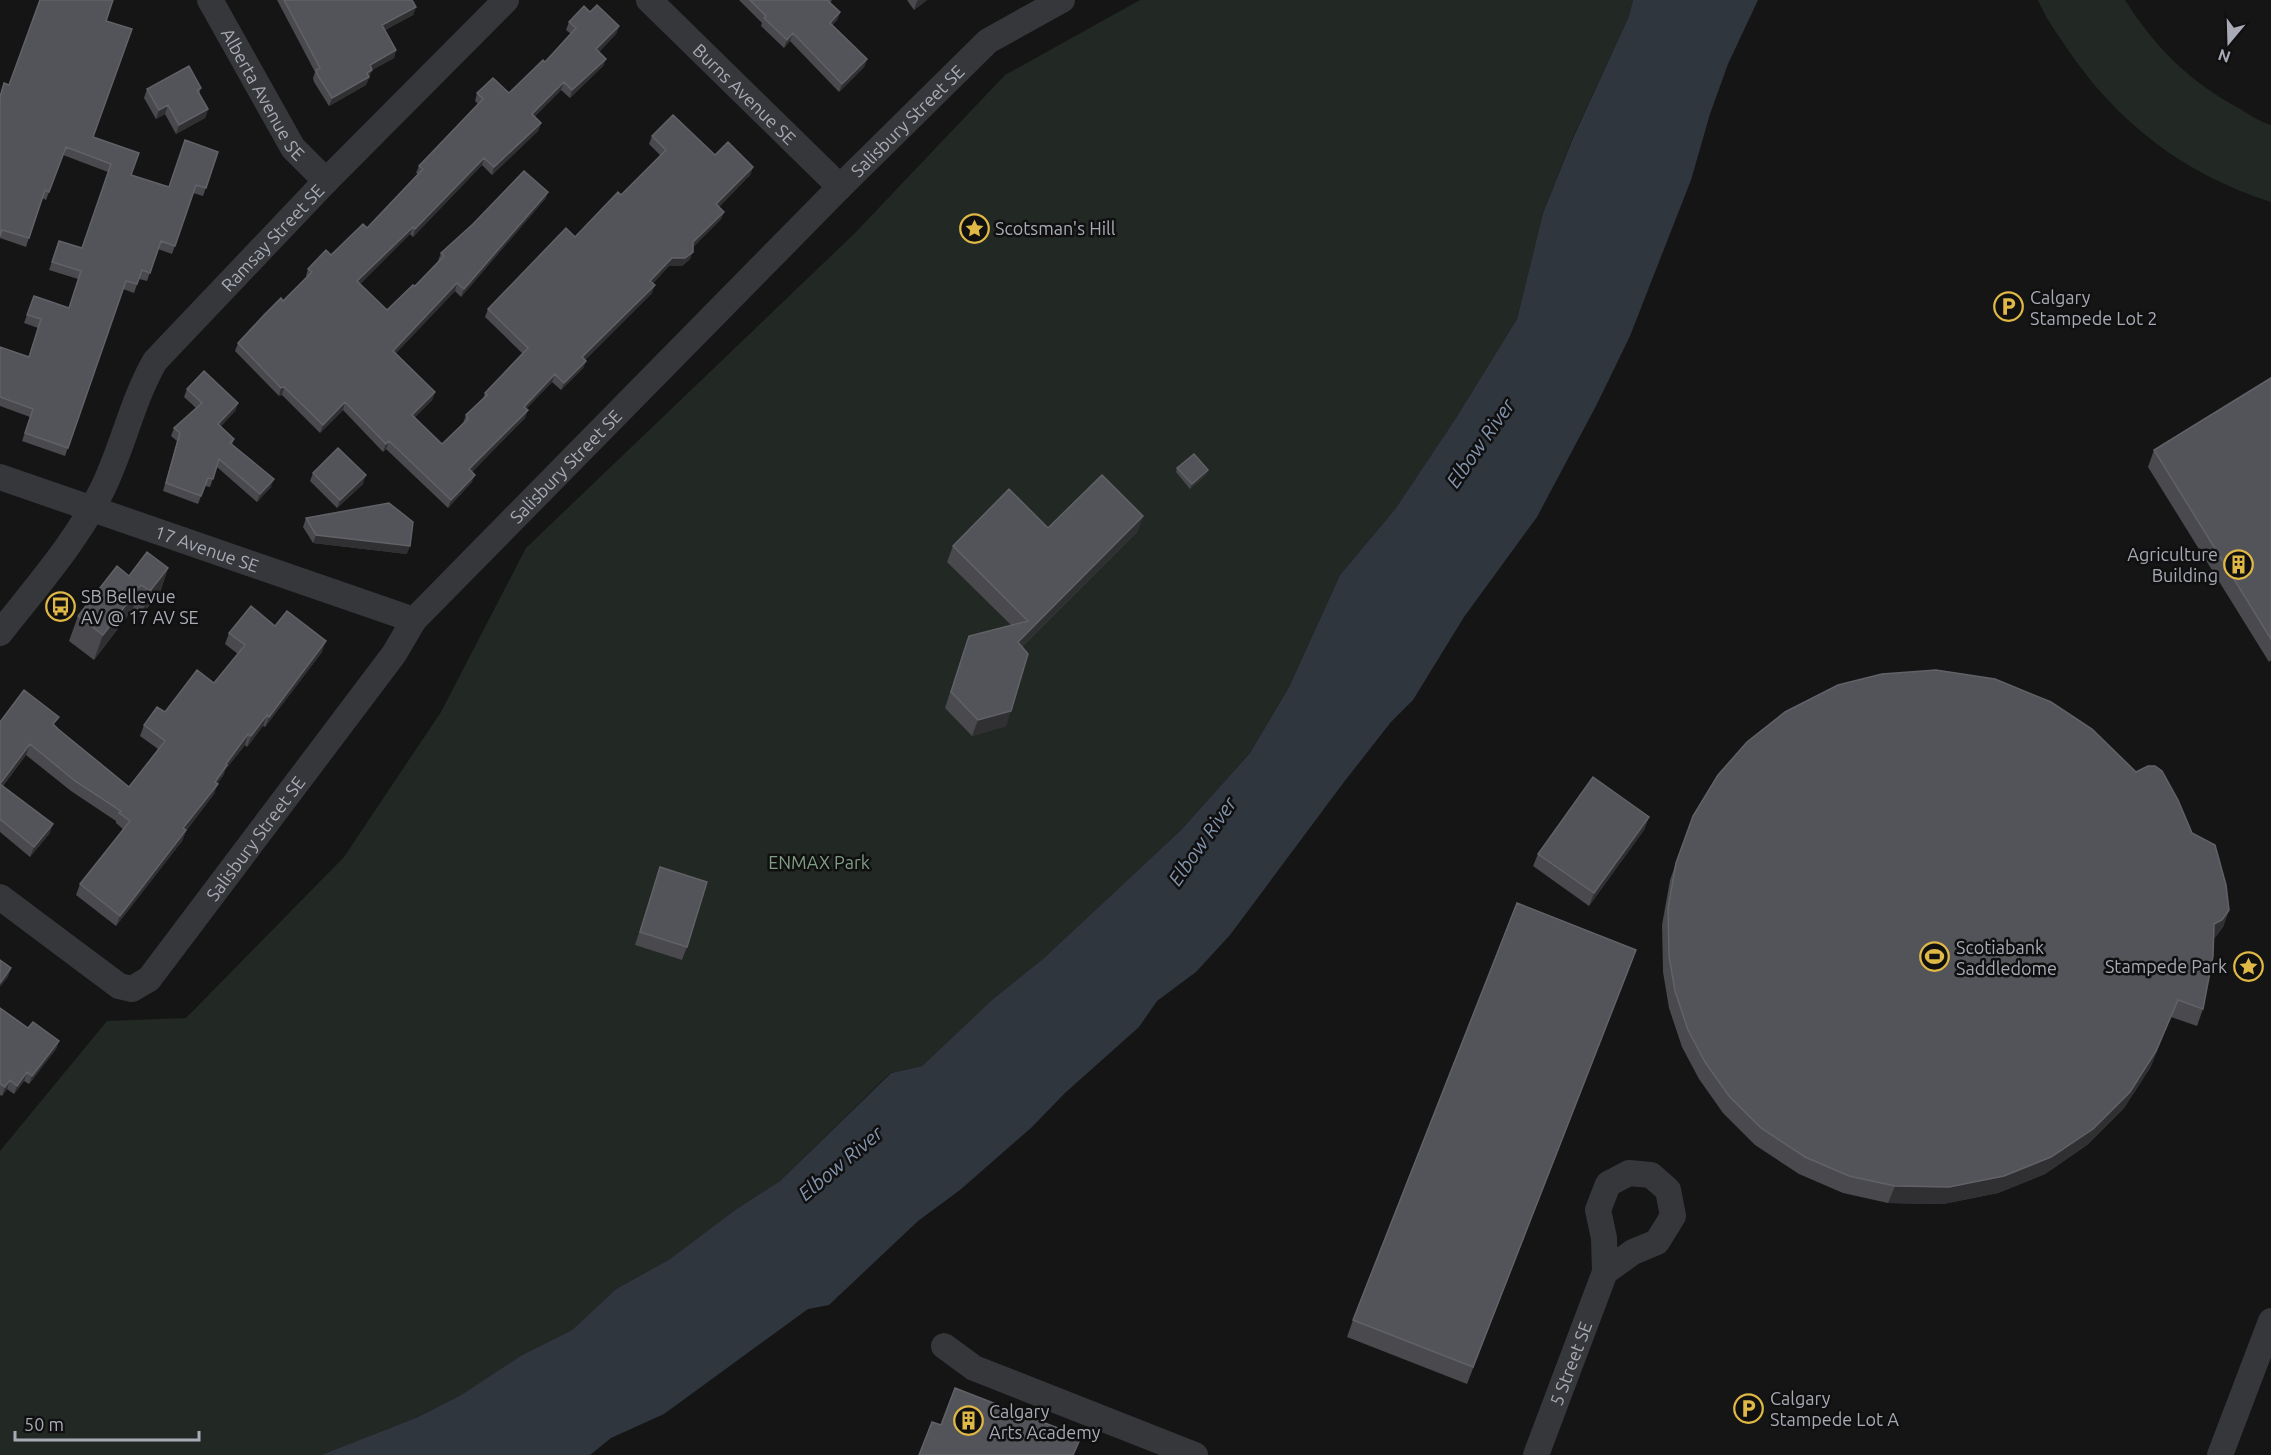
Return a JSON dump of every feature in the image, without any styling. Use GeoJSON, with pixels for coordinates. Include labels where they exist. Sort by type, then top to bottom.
{"type":"FeatureCollection","features":[{"type":"Feature","properties":{"kind":"street","name":"Alberta Avenue SE"},"geometry":{"type":"LineString","coordinates":[[210,0],[293,148],[326,181]]}},
{"type":"Feature","properties":{"kind":"street","name":"Ramsay Street SE"},"geometry":{"type":"LineString","coordinates":[[0,633],[68,546],[91,509],[104,486],[142,382],[154,361],[326,181],[506,0]]}},
{"type":"Feature","properties":{"kind":"street","name":"Burns Avenue SE"},"geometry":{"type":"LineString","coordinates":[[650,0],[840,187]]}},
{"type":"Feature","properties":{"kind":"street","name":"Salisbury Street SE"},"geometry":{"type":"LineString","coordinates":[[0,897],[119,986],[132,989],[149,979],[394,654],[414,620],[988,40],[1062,0]]}},
{"type":"Feature","properties":{"kind":"street","name":"17 Avenue SE"},"geometry":{"type":"LineString","coordinates":[[0,477],[414,620]]}},
{"type":"Feature","properties":{"kind":"street","name":"5 Street SE"},"geometry":{"type":"LineString","coordinates":[[1536,1455],[1605,1272]]}},
{"type":"Feature","properties":{"kind":"street"},"geometry":{"type":"LineString","coordinates":[[2220,1455],[2271,1321]]}},
{"type":"Feature","properties":{"kind":"street"},"geometry":{"type":"LineString","coordinates":[[944,1346],[974,1368],[1195,1455]]}},
{"type":"Feature","properties":{"kind":"green space","name":"ENMAX Park"},"geometry":{"type":"Polygon","coordinates":[[[1140,0],[1633,0],[1629,16],[1573,137],[1543,213],[1517,319],[1456,418],[1396,508],[1340,575],[1289,687],[1250,753],[1181,830],[1044,958],[993,999],[922,1066],[890,1073],[780,1181],[735,1210],[670,1259],[616,1289],[572,1330],[522,1355],[461,1395],[418,1417],[321,1455],[0,1455],[0,1151],[107,1021],[186,1018],[344,857],[441,712],[526,548],[855,233],[1005,75],[1140,0]]]}},
{"type":"Feature","properties":{"kind":"green space"},"geometry":{"type":"Polygon","coordinates":[[[2038,0],[2125,0],[2162,49],[2191,76],[2224,100],[2271,125],[2271,202],[2209,177],[2181,161],[2130,122],[2086,74],[2051,24],[2038,0]]]}},
{"type":"Feature","properties":{"kind":"water","name":"Elbow River"},"geometry":{"type":"Polygon","coordinates":[[[1633,0],[1758,0],[1728,64],[1710,114],[1691,180],[1630,336],[1537,517],[1464,617],[1413,700],[1391,722],[1344,782],[1230,935],[1196,972],[1157,1001],[1139,1027],[1065,1093],[1031,1128],[960,1190],[918,1221],[829,1305],[808,1309],[664,1414],[611,1438],[590,1455],[321,1455],[418,1417],[461,1395],[522,1355],[572,1330],[616,1289],[670,1259],[735,1210],[780,1181],[891,1073],[922,1066],[993,999],[1044,958],[1181,830],[1250,753],[1289,687],[1340,575],[1396,508],[1456,418],[1517,319],[1543,213],[1573,138],[1629,16],[1633,0]]]}},
{"type":"Feature","properties":{"kind":"building"},"geometry":{"type":"Polygon","coordinates":[[[40,0],[113,0],[106,21],[132,29],[93,137],[139,153],[131,175],[169,187],[185,140],[218,152],[206,188],[196,185],[175,246],[161,241],[150,273],[142,270],[137,284],[126,281],[68,448],[25,433],[33,409],[0,397],[0,347],[29,357],[41,319],[27,315],[34,296],[69,308],[81,271],[52,262],[59,241],[82,248],[111,164],[66,147],[49,192],[45,190],[29,238],[2,230],[0,236],[0,97],[4,83],[9,85],[40,0]]]}},
{"type":"Feature","properties":{"kind":"building"},"geometry":{"type":"Polygon","coordinates":[[[284,0],[412,0],[416,7],[382,25],[396,50],[370,65],[372,70],[367,73],[369,77],[332,98],[317,74],[316,70],[320,68],[284,0]]]}},
{"type":"Feature","properties":{"kind":"building"},"geometry":{"type":"Polygon","coordinates":[[[750,0],[827,0],[840,12],[830,23],[867,59],[842,84],[793,33],[787,40],[764,18],[766,16],[750,0]]]}},
{"type":"Feature","properties":{"kind":"building"},"geometry":{"type":"Polygon","coordinates":[[[597,5],[619,26],[596,49],[606,59],[572,90],[564,82],[532,114],[541,123],[494,167],[484,158],[415,229],[413,227],[357,281],[387,310],[413,285],[415,286],[444,256],[441,253],[473,224],[524,171],[548,192],[464,289],[457,283],[393,351],[435,392],[412,415],[442,444],[468,419],[466,415],[487,395],[485,393],[528,348],[488,309],[566,228],[575,237],[618,192],[621,195],[666,150],[652,136],[673,115],[715,155],[728,142],[753,167],[716,204],[724,212],[693,242],[693,252],[685,258],[672,258],[650,281],[655,285],[582,357],[586,361],[564,383],[555,374],[524,407],[528,410],[469,469],[475,475],[451,500],[389,441],[386,444],[345,402],[323,425],[284,387],[281,388],[238,343],[281,298],[283,301],[312,272],[308,269],[326,250],[331,255],[363,224],[367,228],[423,169],[419,166],[483,99],[477,93],[493,78],[509,93],[543,60],[545,62],[576,28],[569,22],[584,6],[590,12],[597,5]]]}},
{"type":"Feature","properties":{"kind":"building"},"geometry":{"type":"Polygon","coordinates":[[[189,66],[201,88],[197,90],[208,109],[179,125],[168,105],[159,110],[147,89],[189,66]]]}},
{"type":"Feature","properties":{"kind":"building"},"geometry":{"type":"Polygon","coordinates":[[[204,371],[238,403],[218,424],[234,439],[230,443],[274,479],[260,494],[219,459],[213,479],[208,478],[201,496],[166,483],[180,433],[174,428],[202,403],[187,389],[204,371]]]}},
{"type":"Feature","properties":{"kind":"building","name":"Agriculture Building"},"geometry":{"type":"Polygon","coordinates":[[[2271,378],[2271,639],[2154,450],[2271,378]]]}},
{"type":"Feature","properties":{"kind":"building"},"geometry":{"type":"Polygon","coordinates":[[[338,448],[366,475],[340,500],[313,473],[338,448]]]}},
{"type":"Feature","properties":{"kind":"building"},"geometry":{"type":"Polygon","coordinates":[[[1194,454],[1208,470],[1192,484],[1177,468],[1194,454]]]}},
{"type":"Feature","properties":{"kind":"building"},"geometry":{"type":"Polygon","coordinates":[[[1102,475],[1143,516],[1018,642],[1028,654],[1011,711],[978,720],[951,692],[969,636],[1028,621],[953,546],[1009,489],[1048,528],[1102,475]]]}},
{"type":"Feature","properties":{"kind":"building"},"geometry":{"type":"Polygon","coordinates":[[[389,503],[413,522],[410,546],[316,535],[306,518],[389,503]]]}},
{"type":"Feature","properties":{"kind":"building"},"geometry":{"type":"Polygon","coordinates":[[[147,552],[168,568],[150,591],[141,585],[103,635],[78,616],[117,566],[129,576],[147,552]]]}},
{"type":"Feature","properties":{"kind":"building"},"geometry":{"type":"Polygon","coordinates":[[[251,606],[275,626],[287,611],[326,641],[269,717],[267,715],[251,736],[248,734],[215,782],[218,784],[183,828],[186,830],[120,916],[80,884],[130,821],[119,813],[121,811],[75,781],[30,744],[0,784],[0,722],[24,690],[59,717],[53,724],[58,729],[129,787],[165,741],[144,725],[157,707],[165,712],[197,670],[214,683],[245,645],[229,633],[251,606]]]}},
{"type":"Feature","properties":{"kind":"building","name":"Scotiabank Saddledome"},"geometry":{"type":"Polygon","coordinates":[[[1936,670],[1995,679],[2051,702],[2092,729],[2136,772],[2148,766],[2155,766],[2162,771],[2192,833],[2215,845],[2226,885],[2229,910],[2222,920],[2214,924],[2213,956],[2203,1009],[2178,1000],[2156,1051],[2130,1092],[2093,1129],[2051,1157],[2004,1176],[1949,1187],[1895,1186],[1849,1176],[1805,1157],[1761,1128],[1729,1096],[1705,1062],[1688,1030],[1675,991],[1669,956],[1668,908],[1676,863],[1693,816],[1718,775],[1747,742],[1785,712],[1838,685],[1882,674],[1936,670]]]}},
{"type":"Feature","properties":{"kind":"building"},"geometry":{"type":"Polygon","coordinates":[[[1593,777],[1649,817],[1594,893],[1538,854],[1593,777]]]}},
{"type":"Feature","properties":{"kind":"building"},"geometry":{"type":"Polygon","coordinates":[[[0,784],[53,824],[34,847],[0,819],[0,784]]]}},
{"type":"Feature","properties":{"kind":"building"},"geometry":{"type":"Polygon","coordinates":[[[660,867],[707,882],[687,947],[640,932],[660,867]]]}},
{"type":"Feature","properties":{"kind":"building"},"geometry":{"type":"Polygon","coordinates":[[[1517,903],[1636,950],[1473,1367],[1353,1320],[1517,903]]]}},
{"type":"Feature","properties":{"kind":"building"},"geometry":{"type":"Polygon","coordinates":[[[0,960],[11,968],[0,983],[0,960]]]}},
{"type":"Feature","properties":{"kind":"building"},"geometry":{"type":"Polygon","coordinates":[[[0,1008],[28,1028],[33,1022],[59,1041],[32,1076],[27,1072],[17,1086],[10,1080],[5,1087],[0,1084],[0,1008]]]}},
{"type":"Feature","properties":{"kind":"building"},"geometry":{"type":"Polygon","coordinates":[[[955,1388],[1081,1437],[1073,1455],[919,1455],[932,1422],[941,1425],[955,1388]]]}},
{"type":"Feature","properties":{"kind":"place","name":"Scotsman's Hill"},"geometry":{"type":"Point","coordinates":[974,228]}},
{"type":"Feature","properties":{"kind":"place","name":"Calgary Stampede Lot 2"},"geometry":{"type":"Point","coordinates":[2009,307]}},
{"type":"Feature","properties":{"kind":"place","name":"Agriculture Building"},"geometry":{"type":"Point","coordinates":[2239,564]}},
{"type":"Feature","properties":{"kind":"place","name":"SB Bellevue AV @ 17 AV SE"},"geometry":{"type":"Point","coordinates":[60,606]}},
{"type":"Feature","properties":{"kind":"place","name":"Scotiabank Saddledome"},"geometry":{"type":"Point","coordinates":[1935,957]}},
{"type":"Feature","properties":{"kind":"place","name":"Stampede Park"},"geometry":{"type":"Point","coordinates":[2248,966]}},
{"type":"Feature","properties":{"kind":"place","name":"Calgary Stampede Lot A"},"geometry":{"type":"Point","coordinates":[1749,1408]}},
{"type":"Feature","properties":{"kind":"place","name":"Calgary Arts Academy"},"geometry":{"type":"Point","coordinates":[968,1421]}}]}
